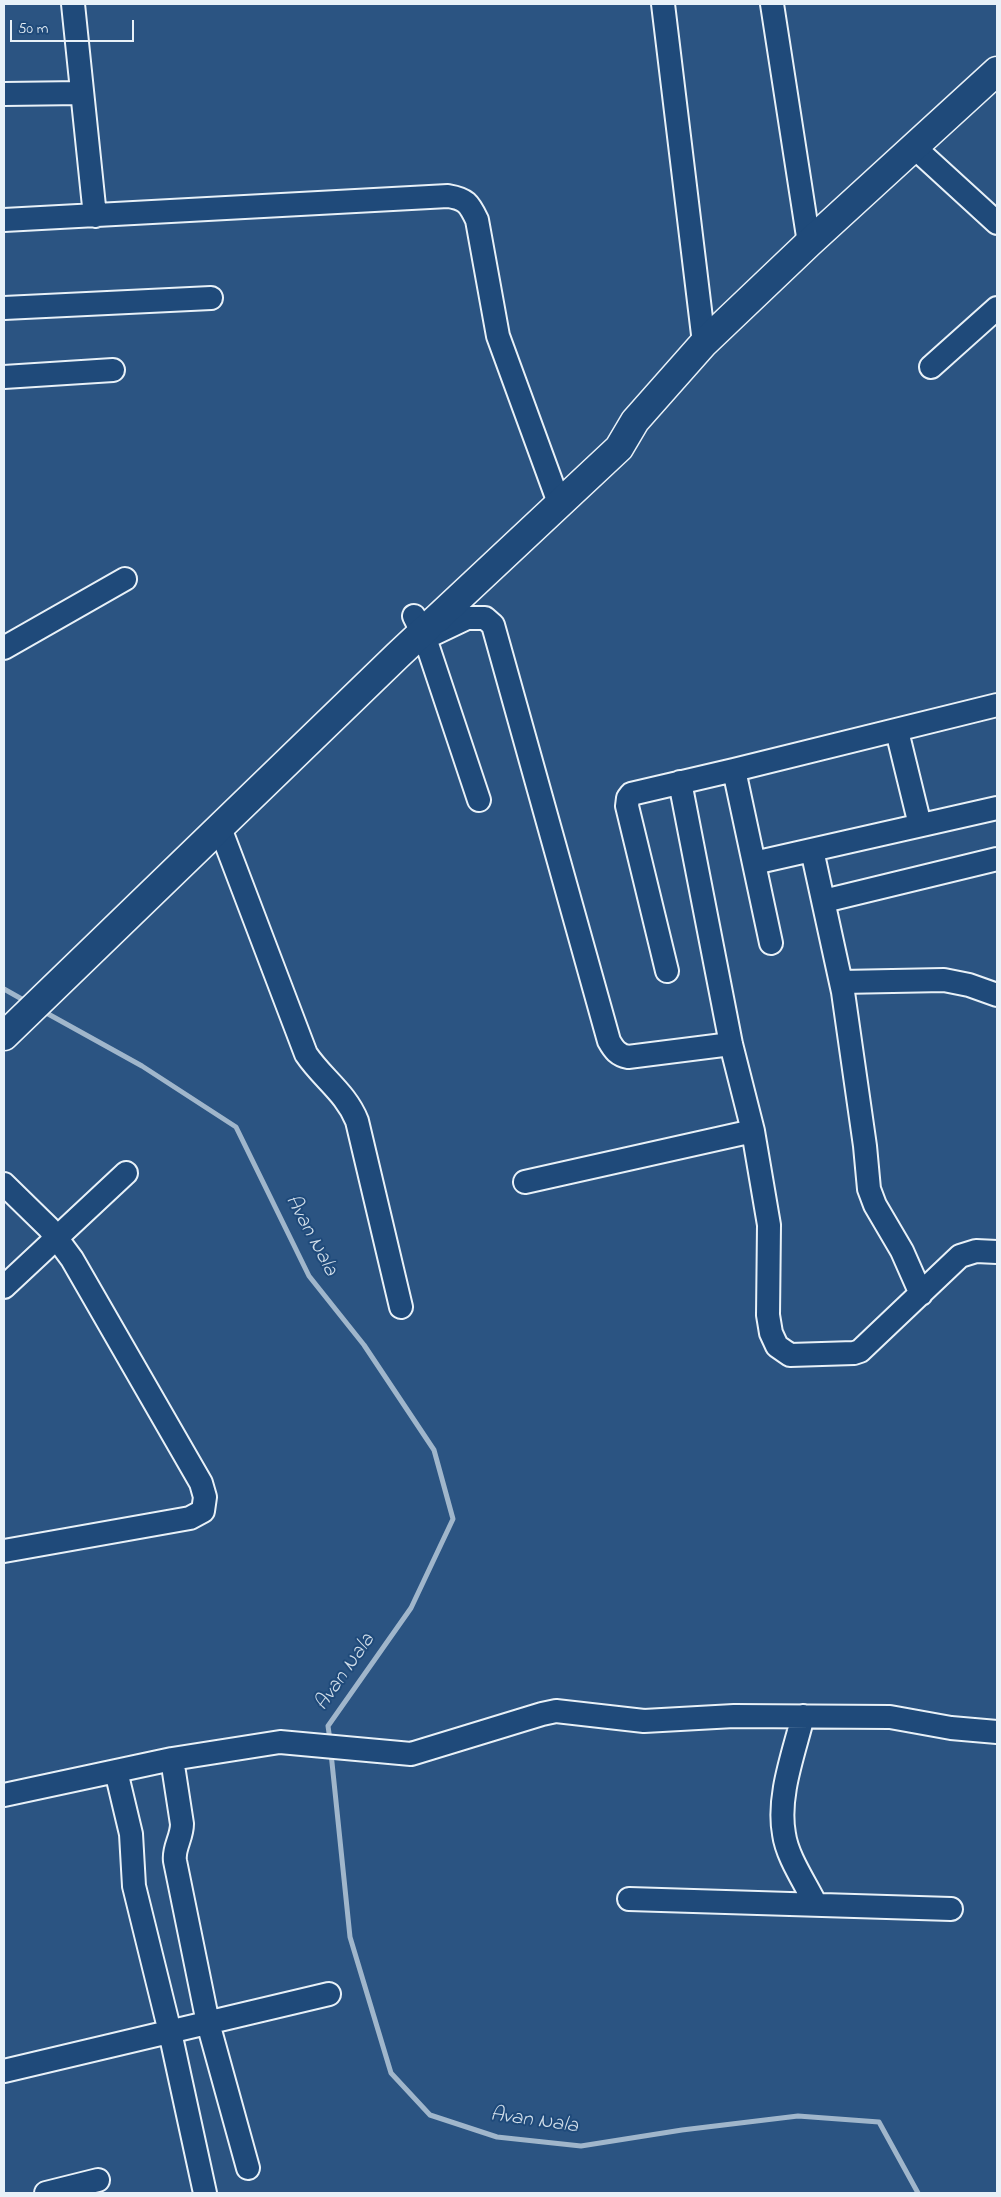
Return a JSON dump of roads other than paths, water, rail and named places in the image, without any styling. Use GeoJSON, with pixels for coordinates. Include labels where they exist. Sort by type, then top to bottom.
{"type":"FeatureCollection","features":[{"type":"Feature","properties":{"kind":"main road"},"geometry":{"type":"LineString","coordinates":[[72,962],[220,828],[556,495],[604,439],[635,421],[704,343],[809,243],[997,71]]}},
{"type":"Feature","properties":{"kind":"main road"},"geometry":{"type":"LineString","coordinates":[[8,1023],[420,629]]}},
{"type":"Feature","properties":{"kind":"street"},"geometry":{"type":"LineString","coordinates":[[73,4],[95,216]]}},
{"type":"Feature","properties":{"kind":"street"},"geometry":{"type":"LineString","coordinates":[[663,4],[704,343]]}},
{"type":"Feature","properties":{"kind":"street"},"geometry":{"type":"LineString","coordinates":[[772,4],[809,243]]}},
{"type":"Feature","properties":{"kind":"street"},"geometry":{"type":"LineString","coordinates":[[4,94],[82,93]]}},
{"type":"Feature","properties":{"kind":"street"},"geometry":{"type":"LineString","coordinates":[[914,147],[997,223]]}},
{"type":"Feature","properties":{"kind":"street"},"geometry":{"type":"LineString","coordinates":[[4,220],[448,196],[462,198],[471,207],[476,220],[498,336],[556,495]]}},
{"type":"Feature","properties":{"kind":"street"},"geometry":{"type":"LineString","coordinates":[[4,308],[211,298]]}},
{"type":"Feature","properties":{"kind":"street"},"geometry":{"type":"LineString","coordinates":[[931,367],[997,308]]}},
{"type":"Feature","properties":{"kind":"street"},"geometry":{"type":"LineString","coordinates":[[4,377],[113,370]]}},
{"type":"Feature","properties":{"kind":"street"},"geometry":{"type":"LineString","coordinates":[[4,648],[125,578]]}},
{"type":"Feature","properties":{"kind":"street"},"geometry":{"type":"LineString","coordinates":[[479,800],[420,629],[467,618],[485,618],[493,625],[609,1042],[613,1050],[620,1055],[628,1057],[731,1044]]}},
{"type":"Feature","properties":{"kind":"street"},"geometry":{"type":"LineString","coordinates":[[667,971],[627,806],[628,798],[631,794],[640,790],[734,770],[997,705]]}},
{"type":"Feature","properties":{"kind":"street"},"geometry":{"type":"LineString","coordinates":[[897,731],[920,825]]}},
{"type":"Feature","properties":{"kind":"street"},"geometry":{"type":"LineString","coordinates":[[734,770],[772,944]]}},
{"type":"Feature","properties":{"kind":"street"},"geometry":{"type":"LineString","coordinates":[[680,782],[731,1044],[753,1131],[769,1225],[768,1315],[771,1333],[777,1346],[790,1356],[800,1357],[860,1351],[960,1256],[966,1252],[997,1252]]}},
{"type":"Feature","properties":{"kind":"street"},"geometry":{"type":"LineString","coordinates":[[754,863],[997,808]]}},
{"type":"Feature","properties":{"kind":"street"},"geometry":{"type":"LineString","coordinates":[[220,828],[306,1054],[314,1066],[346,1098],[357,1121],[401,1307]]}},
{"type":"Feature","properties":{"kind":"street"},"geometry":{"type":"LineString","coordinates":[[812,850],[841,982],[865,1146],[869,1189],[902,1251],[920,1294]]}},
{"type":"Feature","properties":{"kind":"street"},"geometry":{"type":"LineString","coordinates":[[824,900],[997,859]]}},
{"type":"Feature","properties":{"kind":"street"},"geometry":{"type":"LineString","coordinates":[[841,982],[944,980],[969,985],[997,995]]}},
{"type":"Feature","properties":{"kind":"street"},"geometry":{"type":"LineString","coordinates":[[525,1182],[753,1131]]}},
{"type":"Feature","properties":{"kind":"street"},"geometry":{"type":"LineString","coordinates":[[4,1288],[126,1173]]}},
{"type":"Feature","properties":{"kind":"street"},"geometry":{"type":"LineString","coordinates":[[4,1184],[57,1237],[72,1259],[201,1483],[205,1497],[202,1511],[190,1518],[4,1551]]}},
{"type":"Feature","properties":{"kind":"street"},"geometry":{"type":"LineString","coordinates":[[4,1795],[172,1759],[280,1742],[411,1754],[556,1711],[644,1721],[734,1716],[890,1717],[997,1732]]}},
{"type":"Feature","properties":{"kind":"street"},"geometry":{"type":"LineString","coordinates":[[803,1716],[784,1796],[784,1835],[789,1850],[816,1904]]}},
{"type":"Feature","properties":{"kind":"street"},"geometry":{"type":"LineString","coordinates":[[172,1759],[182,1824],[182,1831],[175,1848],[175,1861],[208,2023],[248,2168]]}},
{"type":"Feature","properties":{"kind":"street"},"geometry":{"type":"LineString","coordinates":[[116,1771],[131,1834],[134,1886],[170,2032],[206,2193]]}},
{"type":"Feature","properties":{"kind":"street"},"geometry":{"type":"LineString","coordinates":[[629,1898],[951,1909]]}},
{"type":"Feature","properties":{"kind":"street"},"geometry":{"type":"LineString","coordinates":[[4,2071],[329,1994]]}},
{"type":"Feature","properties":{"kind":"street"},"geometry":{"type":"LineString","coordinates":[[46,2193],[98,2180]]}},
{"type":"Feature","properties":{"kind":"waterway","name":"Avan Nala"},"geometry":{"type":"LineString","coordinates":[[4,989],[27,1002]]}},
{"type":"Feature","properties":{"kind":"waterway","name":"Avan Nala"},"geometry":{"type":"LineString","coordinates":[[41,1010],[142,1066],[236,1127],[309,1276],[364,1345],[434,1450],[453,1519],[411,1608],[328,1726],[330,1740]]}},
{"type":"Feature","properties":{"kind":"waterway","name":"Avan Nala"},"geometry":{"type":"LineString","coordinates":[[331,1753],[350,1937],[391,2073],[430,2115],[497,2137],[581,2146],[682,2130],[798,2116],[879,2122],[918,2193]]}}]}
